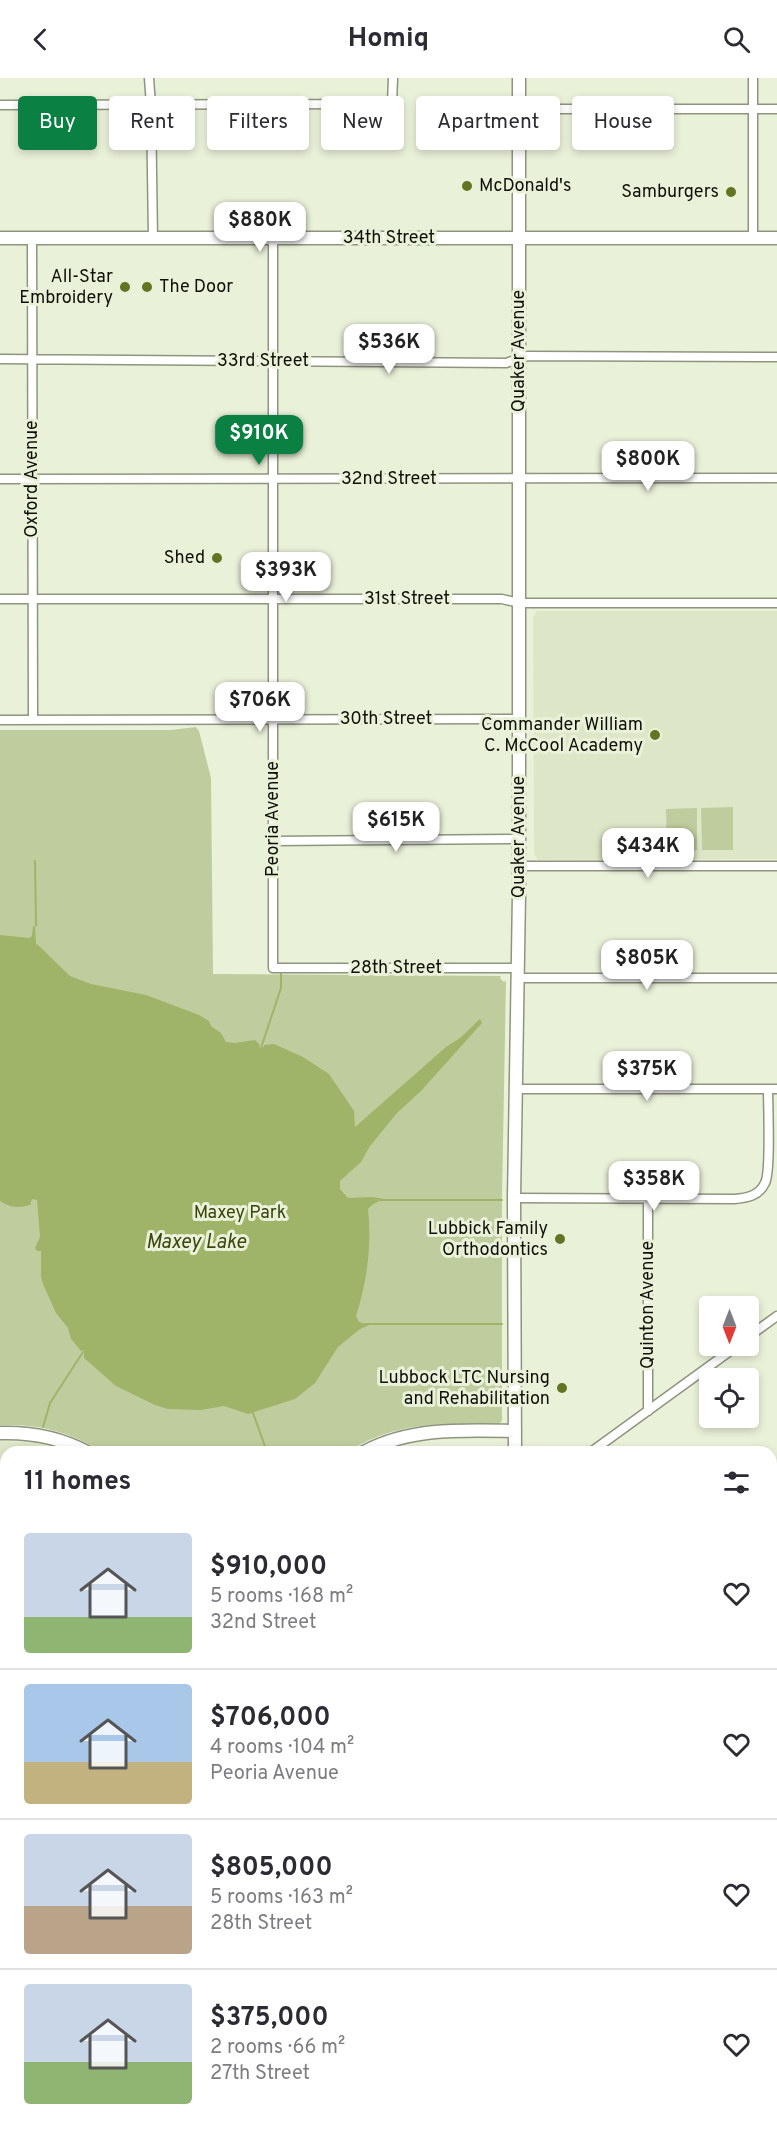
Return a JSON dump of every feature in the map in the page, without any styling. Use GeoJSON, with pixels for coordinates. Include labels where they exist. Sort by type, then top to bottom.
{"type":"FeatureCollection","features":[{"type":"Feature","properties":{"kind":"main road","name":"Quaker Avenue"},"geometry":{"type":"LineString","coordinates":[[519,78],[519,96]]}},
{"type":"Feature","properties":{"kind":"main road","name":"Quaker Avenue"},"geometry":{"type":"LineString","coordinates":[[515,1446],[514,1198],[520,603],[519,150]]}},
{"type":"Feature","properties":{"kind":"main road","name":"34th Street"},"geometry":{"type":"LineString","coordinates":[[0,238],[777,238]]}},
{"type":"Feature","properties":{"kind":"main road"},"geometry":{"type":"LineString","coordinates":[[377,1446],[409,1435],[462,1430],[515,1431]]}},
{"type":"Feature","properties":{"kind":"main road"},"geometry":{"type":"LineString","coordinates":[[0,1433],[32,1433],[48,1436],[72,1446]]}},
{"type":"Feature","properties":{"kind":"street"},"geometry":{"type":"LineString","coordinates":[[149,78],[150,96]]}},
{"type":"Feature","properties":{"kind":"street"},"geometry":{"type":"LineString","coordinates":[[195,105],[392,104],[393,78]]}},
{"type":"Feature","properties":{"kind":"street"},"geometry":{"type":"LineString","coordinates":[[753,78],[753,238]]}},
{"type":"Feature","properties":{"kind":"street"},"geometry":{"type":"LineString","coordinates":[[0,105],[109,105]]}},
{"type":"Feature","properties":{"kind":"street"},"geometry":{"type":"LineString","coordinates":[[560,109],[777,109]]}},
{"type":"Feature","properties":{"kind":"street"},"geometry":{"type":"LineString","coordinates":[[152,150],[153,238]]}},
{"type":"Feature","properties":{"kind":"street","name":"Oxford Avenue"},"geometry":{"type":"LineString","coordinates":[[32,238],[33,720]]}},
{"type":"Feature","properties":{"kind":"street","name":"Peoria Avenue"},"geometry":{"type":"LineString","coordinates":[[273,238],[273,968]]}},
{"type":"Feature","properties":{"kind":"street","name":"33rd Street"},"geometry":{"type":"LineString","coordinates":[[0,359],[506,363],[527,356],[777,357]]}},
{"type":"Feature","properties":{"kind":"street","name":"32nd Street"},"geometry":{"type":"LineString","coordinates":[[0,479],[777,478]]}},
{"type":"Feature","properties":{"kind":"street","name":"31st Street"},"geometry":{"type":"LineString","coordinates":[[0,599],[502,599],[520,603],[777,603]]}},
{"type":"Feature","properties":{"kind":"street","name":"30th Street"},"geometry":{"type":"LineString","coordinates":[[0,720],[519,719]]}},
{"type":"Feature","properties":{"kind":"street"},"geometry":{"type":"LineString","coordinates":[[273,841],[519,839]]}},
{"type":"Feature","properties":{"kind":"street"},"geometry":{"type":"LineString","coordinates":[[519,866],[777,866]]}},
{"type":"Feature","properties":{"kind":"street","name":"28th Street"},"geometry":{"type":"LineString","coordinates":[[273,968],[777,978]]}},
{"type":"Feature","properties":{"kind":"street"},"geometry":{"type":"LineString","coordinates":[[514,1198],[744,1198],[756,1194],[767,1178],[772,1089],[516,1089]]}},
{"type":"Feature","properties":{"kind":"street","name":"Quinton Avenue"},"geometry":{"type":"LineString","coordinates":[[648,1199],[648,1411]]}},
{"type":"Feature","properties":{"kind":"street"},"geometry":{"type":"LineString","coordinates":[[759,1329],[777,1316]]}},
{"type":"Feature","properties":{"kind":"street"},"geometry":{"type":"LineString","coordinates":[[599,1446],[723,1356]]}},
{"type":"Feature","properties":{"kind":"shaded area","name":"Commander William C. McCool Academy"},"geometry":{"type":"Polygon","coordinates":[[[537,611],[777,611],[777,859],[538,860],[534,854],[533,617],[537,611]]]}},
{"type":"Feature","properties":{"kind":"shaded area"},"geometry":{"type":"Polygon","coordinates":[[[0,1441],[38,1443],[48,1446],[0,1446],[0,1441]]]}},
{"type":"Feature","properties":{"kind":"green space","name":"Maxey Park"},"geometry":{"type":"Polygon","coordinates":[[[196,727],[211,778],[213,974],[501,976],[504,982],[506,980],[502,1199],[502,1420],[500,1423],[411,1427],[373,1438],[358,1446],[91,1446],[53,1430],[0,1425],[0,730],[171,730],[196,727]]]}},
{"type":"Feature","properties":{"kind":"green space"},"geometry":{"type":"Polygon","coordinates":[[[733,807],[733,850],[702,850],[701,808],[733,807]]]}},
{"type":"Feature","properties":{"kind":"green space"},"geometry":{"type":"Polygon","coordinates":[[[697,808],[697,850],[667,851],[666,809],[697,808]]]}},
{"type":"Feature","properties":{"kind":"water","name":"Maxey Lake"},"geometry":{"type":"Polygon","coordinates":[[[38,924],[35,927],[36,945],[70,976],[91,984],[146,995],[199,1015],[221,1033],[226,1042],[255,1040],[260,1045],[259,1049],[262,1045],[263,1048],[264,1045],[274,1044],[303,1057],[329,1074],[354,1111],[355,1127],[480,1019],[482,1023],[421,1091],[397,1113],[370,1146],[361,1162],[340,1181],[340,1189],[348,1198],[384,1199],[376,1199],[379,1201],[368,1209],[368,1263],[356,1316],[359,1322],[369,1325],[360,1329],[338,1347],[315,1383],[295,1399],[248,1414],[224,1406],[201,1410],[168,1409],[155,1405],[116,1386],[84,1358],[84,1350],[81,1351],[71,1339],[68,1328],[56,1313],[41,1276],[41,1251],[35,1248],[40,1237],[37,1200],[32,1199],[30,1205],[18,1207],[0,1201],[0,935],[29,938],[32,936],[33,927],[38,924]]]}},
{"type":"Feature","properties":{"kind":"waterway"},"geometry":{"type":"LineString","coordinates":[[35,861],[36,925]]}},
{"type":"Feature","properties":{"kind":"waterway"},"geometry":{"type":"LineString","coordinates":[[262,1045],[281,988],[281,974]]}},
{"type":"Feature","properties":{"kind":"waterway"},"geometry":{"type":"LineString","coordinates":[[376,1200],[502,1200]]}},
{"type":"Feature","properties":{"kind":"waterway"},"geometry":{"type":"LineString","coordinates":[[365,1324],[502,1324]]}},
{"type":"Feature","properties":{"kind":"waterway"},"geometry":{"type":"LineString","coordinates":[[43,1427],[50,1403],[83,1352]]}},
{"type":"Feature","properties":{"kind":"waterway"},"geometry":{"type":"LineString","coordinates":[[253,1413],[265,1446]]}},
{"type":"Feature","properties":{"kind":"place","name":"McDonald's"},"geometry":{"type":"Point","coordinates":[467,186]}},
{"type":"Feature","properties":{"kind":"place","name":"Samburgers"},"geometry":{"type":"Point","coordinates":[731,192]}},
{"type":"Feature","properties":{"kind":"place","name":"All-Star Embroidery"},"geometry":{"type":"Point","coordinates":[125,287]}},
{"type":"Feature","properties":{"kind":"place","name":"The Door"},"geometry":{"type":"Point","coordinates":[147,287]}},
{"type":"Feature","properties":{"kind":"place","name":"Shed"},"geometry":{"type":"Point","coordinates":[217,558]}},
{"type":"Feature","properties":{"kind":"place","name":"Commander William C. McCool Academy"},"geometry":{"type":"Point","coordinates":[655,735]}},
{"type":"Feature","properties":{"kind":"place","name":"Lubbick Family Orthodontics"},"geometry":{"type":"Point","coordinates":[560,1239]}},
{"type":"Feature","properties":{"kind":"place","name":"Lubbock LTC Nursing and Rehabilitation"},"geometry":{"type":"Point","coordinates":[562,1388]}}]}
